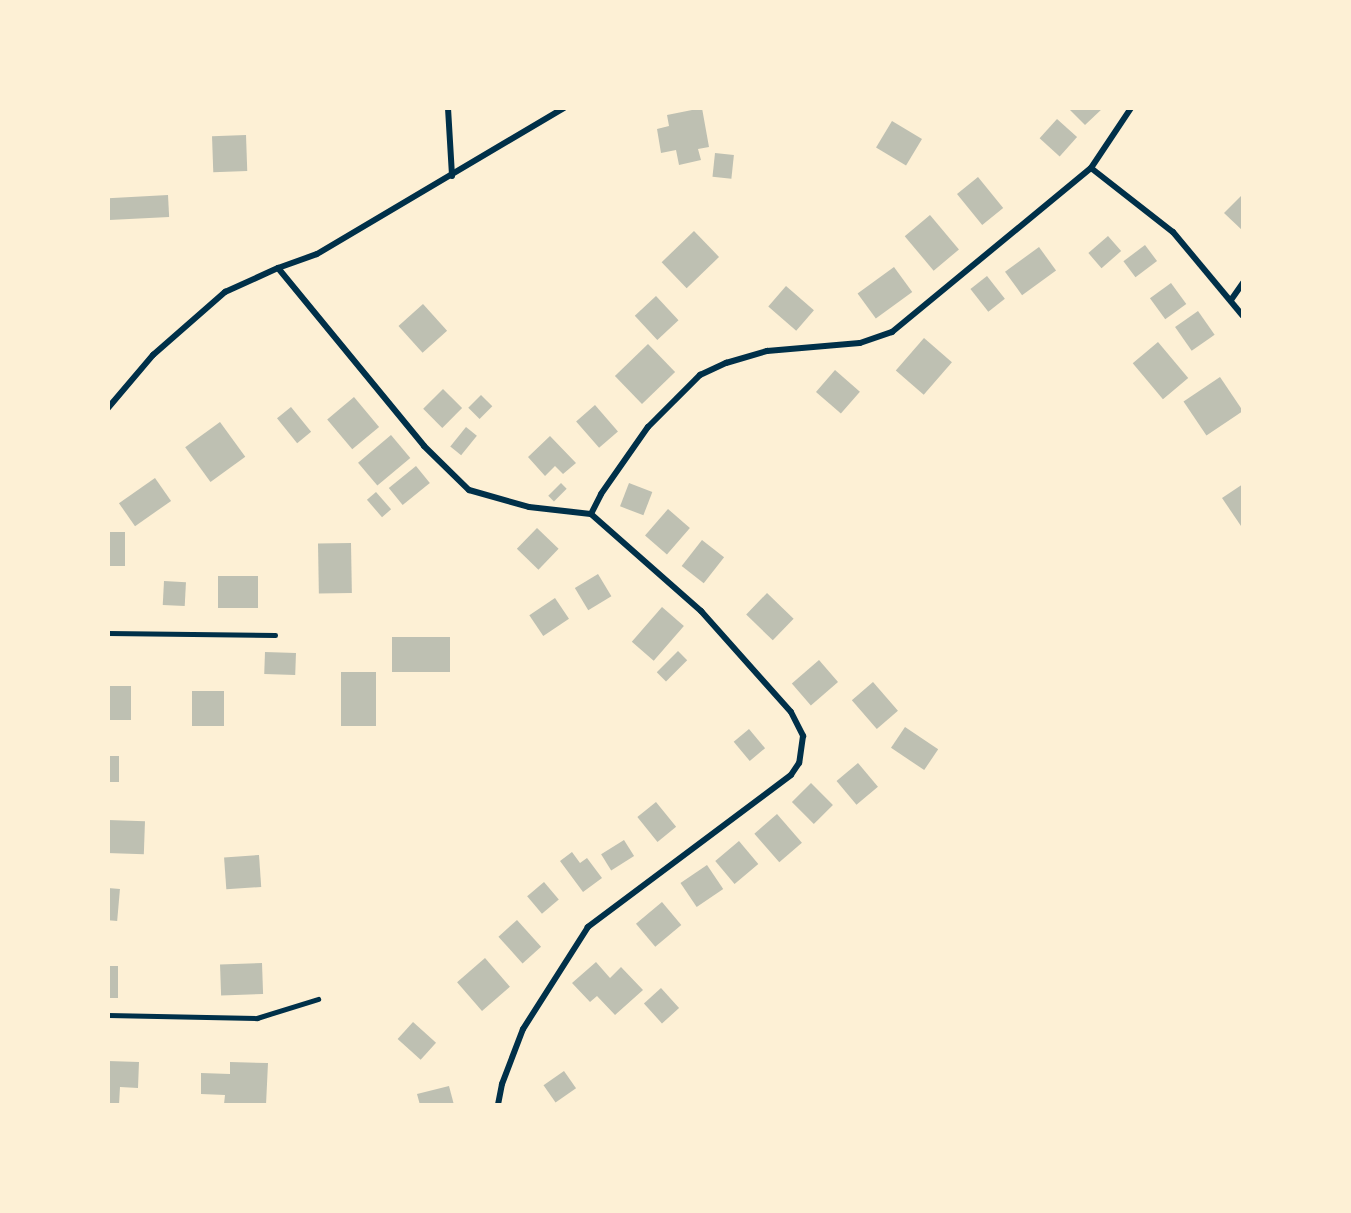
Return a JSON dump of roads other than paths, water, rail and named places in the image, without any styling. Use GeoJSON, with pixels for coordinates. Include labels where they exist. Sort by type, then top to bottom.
{"type":"FeatureCollection","features":[{"type":"Feature","properties":{"kind":"street"},"geometry":{"type":"LineString","coordinates":[[448,108],[452,176]]}},
{"type":"Feature","properties":{"kind":"street"},"geometry":{"type":"LineString","coordinates":[[108,408],[153,355],[225,292],[278,268],[317,254],[564,108]]}},
{"type":"Feature","properties":{"kind":"street"},"geometry":{"type":"LineString","coordinates":[[591,514],[601,494],[648,427],[700,375],[726,363],[767,351],[860,344],[892,332],[1091,168],[1131,108]]}},
{"type":"Feature","properties":{"kind":"street"},"geometry":{"type":"LineString","coordinates":[[1091,168],[1173,232],[1243,316]]}},
{"type":"Feature","properties":{"kind":"street"},"geometry":{"type":"LineString","coordinates":[[278,268],[424,446],[469,490],[529,507],[591,514],[701,610],[790,712],[803,736],[803,750],[799,763],[791,775],[588,927],[523,1029],[502,1084],[498,1105]]}},
{"type":"Feature","properties":{"kind":"street"},"geometry":{"type":"LineString","coordinates":[[1231,300],[1243,283]]}},
{"type":"Feature","properties":{"kind":"lane"},"geometry":{"type":"LineString","coordinates":[[108,633],[275,635]]}},
{"type":"Feature","properties":{"kind":"lane"},"geometry":{"type":"LineString","coordinates":[[108,1015],[256,1018],[318,999]]}}]}
